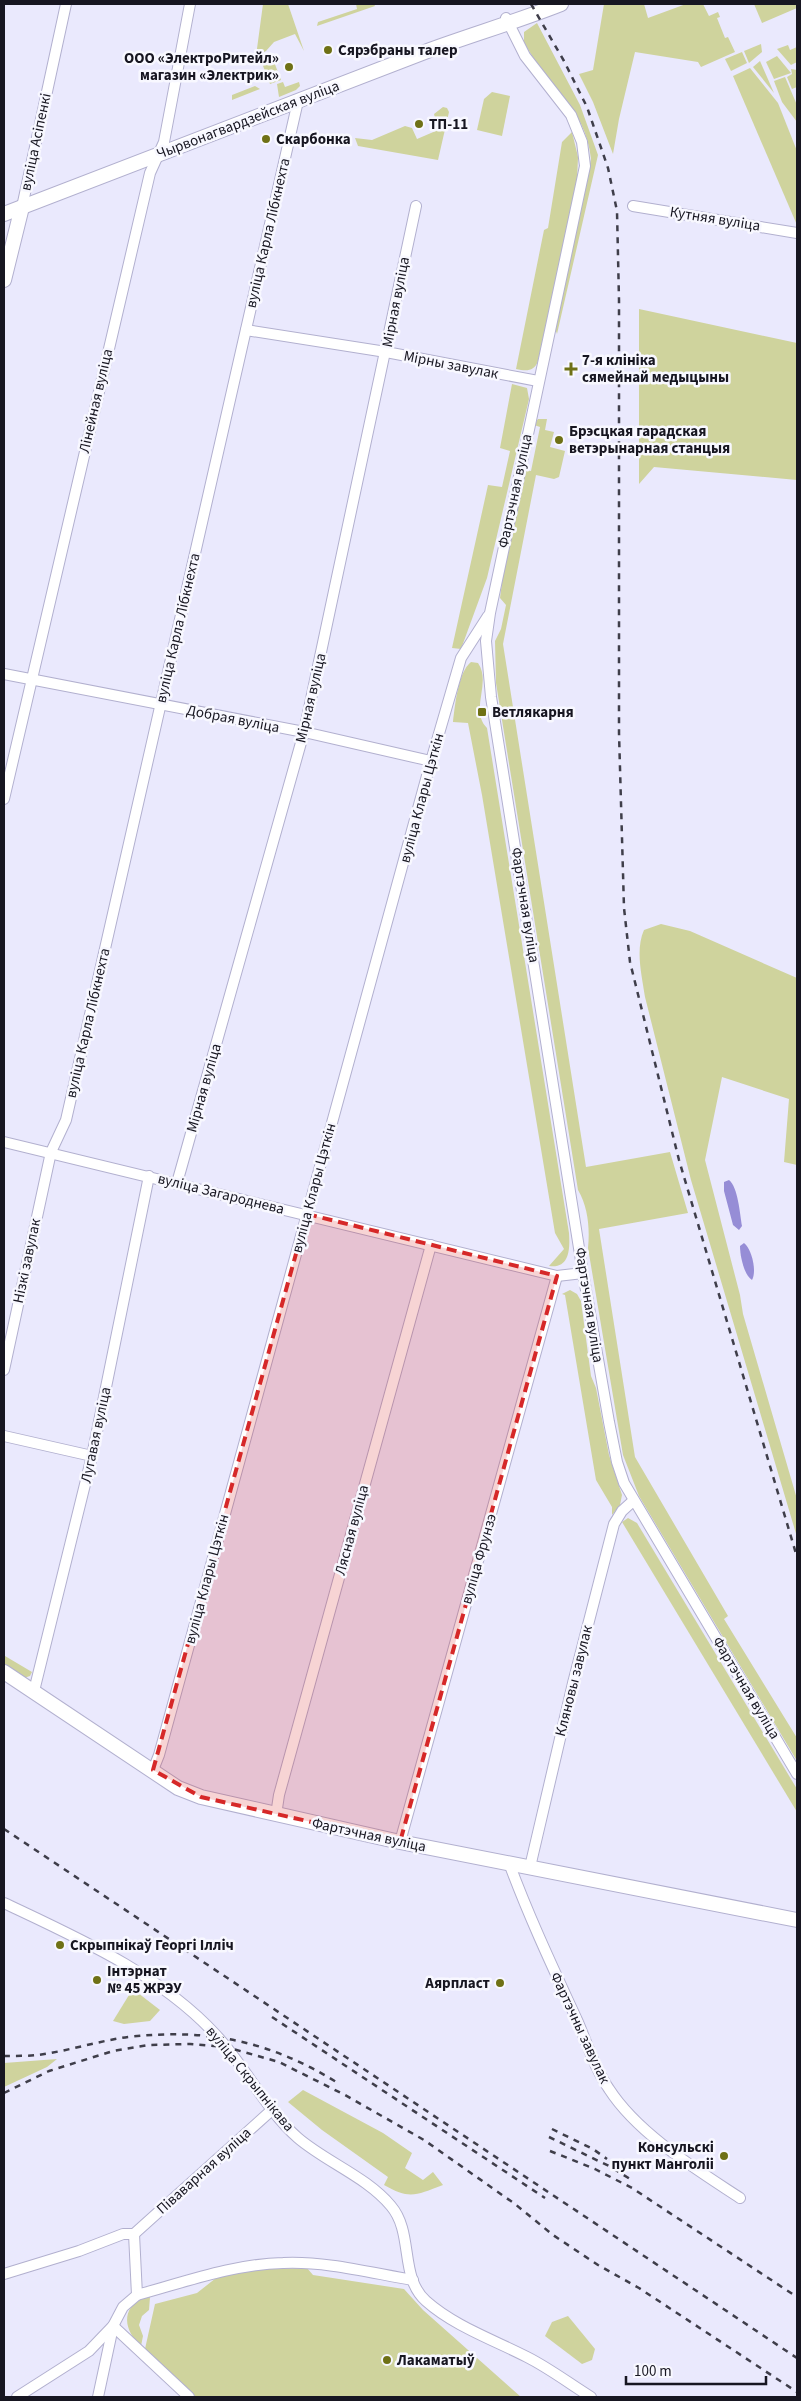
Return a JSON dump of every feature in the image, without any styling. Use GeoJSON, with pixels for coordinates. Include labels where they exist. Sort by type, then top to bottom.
{"type":"FeatureCollection","features":[{"type":"Feature","properties":{"kind":"main road","name":"Чырвонагвардзейская вуліца"},"geometry":{"type":"LineString","coordinates":[[508,21],[539,4]]}},
{"type":"Feature","properties":{"kind":"main road","name":"Чырвонагвардзейская вуліца"},"geometry":{"type":"LineString","coordinates":[[4,214],[492,27],[561,4]]}},
{"type":"Feature","properties":{"kind":"main road","name":"вуліца Асіпенкі"},"geometry":{"type":"LineString","coordinates":[[4,280],[22,207]]}},
{"type":"Feature","properties":{"kind":"main road","name":"Фартэчная вуліца"},"geometry":{"type":"LineString","coordinates":[[4,1672],[178,1788],[201,1797],[400,1842],[797,1920]]}},
{"type":"Feature","properties":{"kind":"street","name":"вуліца Асіпенкі"},"geometry":{"type":"LineString","coordinates":[[22,207],[66,4]]}},
{"type":"Feature","properties":{"kind":"street","name":"Лінейная вуліца"},"geometry":{"type":"LineString","coordinates":[[4,799],[30,680],[148,178],[164,142],[190,4]]}},
{"type":"Feature","properties":{"kind":"street","name":"Фартэчная вуліца"},"geometry":{"type":"LineString","coordinates":[[508,21],[525,56],[571,115],[585,154],[580,198],[538,382],[490,613],[486,641],[491,697],[583,1273],[617,1462],[633,1502],[797,1774]]}},
{"type":"Feature","properties":{"kind":"street","name":"вуліца Карла Лібкнехта"},"geometry":{"type":"LineString","coordinates":[[51,1152],[66,1120],[298,101]]}},
{"type":"Feature","properties":{"kind":"street","name":"Мірная вуліца"},"geometry":{"type":"LineString","coordinates":[[177,1183],[304,732],[416,206]]}},
{"type":"Feature","properties":{"kind":"street","name":"Кутняя вуліца"},"geometry":{"type":"LineString","coordinates":[[633,206],[797,233]]}},
{"type":"Feature","properties":{"kind":"street","name":"Мірны завулак"},"geometry":{"type":"LineString","coordinates":[[246,330],[386,352],[538,382]]}},
{"type":"Feature","properties":{"kind":"street","name":"вуліца Клары Цэткін"},"geometry":{"type":"LineString","coordinates":[[153,1770],[159,1755],[306,1214],[461,658],[468,644],[490,613]]}},
{"type":"Feature","properties":{"kind":"street","name":"Добрая вуліца"},"geometry":{"type":"LineString","coordinates":[[4,674],[304,732],[431,761]]}},
{"type":"Feature","properties":{"kind":"street","name":"вуліца Загароднева"},"geometry":{"type":"LineString","coordinates":[[4,1142],[557,1276],[583,1273]]}},
{"type":"Feature","properties":{"kind":"street","name":"Нізкі завулак"},"geometry":{"type":"LineString","coordinates":[[4,1370],[51,1152]]}},
{"type":"Feature","properties":{"kind":"street","name":"Лугавая вуліца"},"geometry":{"type":"LineString","coordinates":[[34,1691],[92,1456],[149,1176]]}},
{"type":"Feature","properties":{"kind":"street","name":"Лясная вуліца"},"geometry":{"type":"LineString","coordinates":[[276,1815],[279,1795],[431,1245]]}},
{"type":"Feature","properties":{"kind":"street","name":"вуліца Фрунзэ"},"geometry":{"type":"LineString","coordinates":[[400,1842],[557,1276]]}},
{"type":"Feature","properties":{"kind":"street"},"geometry":{"type":"LineString","coordinates":[[4,1436],[92,1456]]}},
{"type":"Feature","properties":{"kind":"street","name":"Кляновы завулак"},"geometry":{"type":"LineString","coordinates":[[530,1867],[573,1683],[614,1524],[622,1511],[633,1502]]}},
{"type":"Feature","properties":{"kind":"street","name":"Фартэчны завулак"},"geometry":{"type":"LineString","coordinates":[[509,1864],[530,1921],[608,2089],[630,2115],[652,2135],[678,2156],[740,2198]]}},
{"type":"Feature","properties":{"kind":"street","name":"вуліца Скрыпнікава"},"geometry":{"type":"LineString","coordinates":[[4,1903],[124,1966],[152,1982],[182,2003],[218,2036],[273,2109],[298,2138],[377,2193],[394,2209],[403,2228],[413,2280],[418,2294],[443,2314],[530,2358],[591,2397]]}},
{"type":"Feature","properties":{"kind":"street","name":"Піваварная вуліца"},"geometry":{"type":"LineString","coordinates":[[134,2234],[273,2109]]}},
{"type":"Feature","properties":{"kind":"street"},"geometry":{"type":"LineString","coordinates":[[4,2274],[79,2251],[123,2234],[134,2234],[137,2295]]}},
{"type":"Feature","properties":{"kind":"street"},"geometry":{"type":"LineString","coordinates":[[98,2397],[113,2326],[123,2307],[137,2295],[243,2267],[284,2262],[316,2264],[413,2280]]}},
{"type":"Feature","properties":{"kind":"street"},"geometry":{"type":"LineString","coordinates":[[17,2397],[89,2351],[113,2326]]}},
{"type":"Feature","properties":{"kind":"street"},"geometry":{"type":"LineString","coordinates":[[113,2326],[189,2397]]}},
{"type":"Feature","properties":{"kind":"highlighted area"},"geometry":{"type":"Polygon","coordinates":[[[307,1214],[557,1276],[400,1842],[201,1797],[153,1770],[307,1214]]]}},
{"type":"Feature","properties":{"kind":"green space"},"geometry":{"type":"Polygon","coordinates":[[[263,4],[288,4],[304,51],[295,34],[274,42],[266,51],[256,56],[263,4]]]}},
{"type":"Feature","properties":{"kind":"green space"},"geometry":{"type":"Polygon","coordinates":[[[356,4],[374,4],[375,6],[317,26],[318,22],[357,9],[356,4]]]}},
{"type":"Feature","properties":{"kind":"green space"},"geometry":{"type":"Polygon","coordinates":[[[604,4],[644,4],[648,18],[686,4],[703,4],[709,16],[718,12],[720,17],[717,18],[725,38],[728,37],[735,52],[701,67],[698,62],[635,52],[619,119],[613,154],[593,102],[579,74],[593,70],[604,4]]]}},
{"type":"Feature","properties":{"kind":"green space"},"geometry":{"type":"Polygon","coordinates":[[[754,4],[797,4],[797,8],[762,23],[754,4]]]}},
{"type":"Feature","properties":{"kind":"green space"},"geometry":{"type":"Polygon","coordinates":[[[537,23],[580,105],[598,155],[557,334],[555,328],[591,159],[588,141],[582,125],[524,42],[524,32],[537,23]]]}},
{"type":"Feature","properties":{"kind":"green space"},"geometry":{"type":"Polygon","coordinates":[[[761,44],[762,52],[749,63],[744,51],[761,44]]]}},
{"type":"Feature","properties":{"kind":"green space"},"geometry":{"type":"Polygon","coordinates":[[[788,45],[790,50],[797,47],[797,62],[791,65],[777,49],[788,45]]]}},
{"type":"Feature","properties":{"kind":"green space"},"geometry":{"type":"Polygon","coordinates":[[[742,52],[747,63],[731,71],[725,59],[742,52]]]}},
{"type":"Feature","properties":{"kind":"green space"},"geometry":{"type":"Polygon","coordinates":[[[271,54],[281,80],[270,84],[260,58],[271,54]]]}},
{"type":"Feature","properties":{"kind":"green space"},"geometry":{"type":"Polygon","coordinates":[[[777,56],[791,73],[774,79],[766,62],[777,56]]]}},
{"type":"Feature","properties":{"kind":"green space"},"geometry":{"type":"Polygon","coordinates":[[[760,61],[774,93],[753,67],[760,61]]]}},
{"type":"Feature","properties":{"kind":"green space"},"geometry":{"type":"Polygon","coordinates":[[[750,68],[778,103],[797,151],[797,225],[733,76],[750,68]]]}},
{"type":"Feature","properties":{"kind":"green space"},"geometry":{"type":"Polygon","coordinates":[[[791,69],[797,70],[797,87],[792,89],[787,77],[792,74],[791,69]]]}},
{"type":"Feature","properties":{"kind":"green space"},"geometry":{"type":"Polygon","coordinates":[[[785,77],[797,105],[797,122],[782,102],[774,81],[785,77]]]}},
{"type":"Feature","properties":{"kind":"green space"},"geometry":{"type":"Polygon","coordinates":[[[283,82],[285,87],[299,82],[300,86],[296,90],[279,97],[277,84],[283,82]]]}},
{"type":"Feature","properties":{"kind":"green space"},"geometry":{"type":"Polygon","coordinates":[[[255,86],[260,89],[232,100],[232,95],[255,86]]]}},
{"type":"Feature","properties":{"kind":"green space"},"geometry":{"type":"Polygon","coordinates":[[[492,92],[510,96],[502,136],[477,130],[484,99],[492,92]]]}},
{"type":"Feature","properties":{"kind":"green space"},"geometry":{"type":"Polygon","coordinates":[[[443,107],[447,108],[449,112],[438,160],[358,146],[355,138],[372,140],[405,126],[412,128],[417,139],[438,130],[434,114],[443,107]]]}},
{"type":"Feature","properties":{"kind":"green space"},"geometry":{"type":"Polygon","coordinates":[[[572,132],[578,157],[577,181],[538,361],[532,369],[516,369],[544,230],[548,228],[562,142],[572,132]]]}},
{"type":"Feature","properties":{"kind":"green space"},"geometry":{"type":"Polygon","coordinates":[[[639,309],[797,343],[797,480],[654,467],[639,484],[639,309]]]}},
{"type":"Feature","properties":{"kind":"green space"},"geometry":{"type":"Polygon","coordinates":[[[512,384],[527,388],[529,399],[487,578],[461,649],[452,648],[488,485],[502,487],[510,451],[500,448],[512,384]]]}},
{"type":"Feature","properties":{"kind":"green space"},"geometry":{"type":"Polygon","coordinates":[[[538,419],[547,419],[545,430],[554,432],[550,447],[565,451],[559,477],[554,479],[536,475],[503,644],[586,1167],[670,1152],[688,1213],[599,1229],[635,1457],[728,1616],[724,1619],[797,1738],[797,1761],[639,1496],[623,1455],[588,1248],[588,1218],[578,1190],[496,683],[495,641],[501,629],[506,605],[500,598],[504,567],[524,470],[531,471],[540,427],[534,425],[538,419]]]}},
{"type":"Feature","properties":{"kind":"green space"},"geometry":{"type":"Polygon","coordinates":[[[471,662],[478,663],[482,671],[480,713],[482,721],[487,728],[569,1233],[569,1251],[565,1261],[556,1266],[549,1266],[564,1249],[555,1233],[482,795],[468,723],[453,722],[460,681],[471,662]]]}},
{"type":"Feature","properties":{"kind":"green space"},"geometry":{"type":"Polygon","coordinates":[[[661,924],[690,931],[797,978],[797,1165],[784,1162],[789,1099],[722,1077],[705,1160],[740,1295],[743,1314],[797,1499],[797,1537],[691,1180],[645,997],[640,963],[641,938],[644,930],[661,924]]]}},
{"type":"Feature","properties":{"kind":"green space"},"geometry":{"type":"Polygon","coordinates":[[[570,1290],[577,1294],[581,1301],[591,1376],[596,1388],[609,1455],[622,1495],[620,1505],[612,1515],[612,1507],[596,1480],[565,1295],[562,1294],[570,1290]]]}},
{"type":"Feature","properties":{"kind":"green space"},"geometry":{"type":"Polygon","coordinates":[[[628,1518],[637,1523],[797,1789],[797,1812],[622,1522],[628,1518]]]}},
{"type":"Feature","properties":{"kind":"green space"},"geometry":{"type":"Polygon","coordinates":[[[5,1656],[32,1672],[30,1676],[24,1678],[4,1666],[5,1656]]]}},
{"type":"Feature","properties":{"kind":"green space"},"geometry":{"type":"Polygon","coordinates":[[[138,1993],[160,2010],[150,2021],[124,2024],[113,2021],[129,1995],[138,1993]]]}},
{"type":"Feature","properties":{"kind":"green space"},"geometry":{"type":"Polygon","coordinates":[[[57,2059],[47,2067],[4,2087],[4,2063],[57,2059]]]}},
{"type":"Feature","properties":{"kind":"green space"},"geometry":{"type":"Polygon","coordinates":[[[303,2090],[383,2133],[412,2153],[405,2168],[423,2180],[433,2172],[443,2185],[419,2193],[407,2194],[400,2193],[384,2185],[388,2177],[322,2130],[288,2102],[303,2090]]]}},
{"type":"Feature","properties":{"kind":"green space"},"geometry":{"type":"Polygon","coordinates":[[[307,2268],[313,2275],[404,2289],[423,2310],[521,2397],[196,2397],[145,2349],[155,2304],[197,2293],[216,2278],[257,2269],[307,2268]]]}},
{"type":"Feature","properties":{"kind":"green space"},"geometry":{"type":"Polygon","coordinates":[[[144,2297],[150,2297],[149,2310],[142,2316],[139,2325],[143,2336],[141,2346],[131,2334],[127,2320],[131,2307],[144,2297]]]}},
{"type":"Feature","properties":{"kind":"green space"},"geometry":{"type":"Polygon","coordinates":[[[568,2316],[595,2349],[592,2360],[582,2364],[545,2336],[552,2322],[568,2316]]]}},
{"type":"Feature","properties":{"kind":"shaded area"},"geometry":{"type":"Polygon","coordinates":[[[729,1180],[735,1188],[738,1201],[742,1226],[739,1230],[733,1225],[724,1191],[724,1182],[729,1180]]]}},
{"type":"Feature","properties":{"kind":"shaded area"},"geometry":{"type":"Polygon","coordinates":[[[744,1243],[753,1261],[754,1272],[752,1280],[745,1270],[742,1260],[740,1246],[744,1243]]]}},
{"type":"Feature","properties":{"kind":"railway"},"geometry":{"type":"LineString","coordinates":[[531,4],[564,61],[587,107],[608,168],[617,211],[619,300],[619,733],[624,908],[630,962],[679,1160],[797,1557]]}},
{"type":"Feature","properties":{"kind":"railway"},"geometry":{"type":"LineString","coordinates":[[4,1829],[797,2358]]}},
{"type":"Feature","properties":{"kind":"railway"},"geometry":{"type":"LineString","coordinates":[[272,2017],[545,2198]]}},
{"type":"Feature","properties":{"kind":"railway"},"geometry":{"type":"LineString","coordinates":[[4,2056],[38,2055],[128,2037],[185,2034],[238,2041],[263,2048],[288,2057],[338,2083]]}},
{"type":"Feature","properties":{"kind":"railway"},"geometry":{"type":"LineString","coordinates":[[4,2093],[49,2071],[113,2051],[149,2045],[190,2044],[226,2047],[279,2062],[345,2095],[424,2140],[515,2204],[553,2235],[598,2265],[639,2288],[797,2392]]}},
{"type":"Feature","properties":{"kind":"railway"},"geometry":{"type":"LineString","coordinates":[[552,2129],[593,2149],[607,2159]]}},
{"type":"Feature","properties":{"kind":"railway"},"geometry":{"type":"LineString","coordinates":[[549,2137],[611,2167],[630,2179]]}},
{"type":"Feature","properties":{"kind":"railway"},"geometry":{"type":"LineString","coordinates":[[550,2151],[595,2169],[632,2188],[797,2297]]}},
{"type":"Feature","properties":{"kind":"place","name":"Сярэбраны талер"},"geometry":{"type":"Point","coordinates":[328,50]}},
{"type":"Feature","properties":{"kind":"place","name":"ООО «ЭлектроРитейл» магазин «Электрик»"},"geometry":{"type":"Point","coordinates":[289,67]}},
{"type":"Feature","properties":{"kind":"place","name":"ТП-11"},"geometry":{"type":"Point","coordinates":[419,124]}},
{"type":"Feature","properties":{"kind":"place","name":"Скарбонка"},"geometry":{"type":"Point","coordinates":[266,139]}},
{"type":"Feature","properties":{"kind":"place","name":"7-я клініка сямейнай медыцыны"},"geometry":{"type":"Point","coordinates":[571,369]}},
{"type":"Feature","properties":{"kind":"place","name":"Брэсцкая гарадская ветэрынарная станцыя"},"geometry":{"type":"Point","coordinates":[559,440]}},
{"type":"Feature","properties":{"kind":"place","name":"Ветлякарня"},"geometry":{"type":"Point","coordinates":[482,712]}},
{"type":"Feature","properties":{"kind":"place","name":"Скрыпнікаў Георгі Ілліч"},"geometry":{"type":"Point","coordinates":[60,1945]}},
{"type":"Feature","properties":{"kind":"place","name":"Інтэрнат № 45 ЖРЭУ"},"geometry":{"type":"Point","coordinates":[97,1980]}},
{"type":"Feature","properties":{"kind":"place","name":"Аярпласт"},"geometry":{"type":"Point","coordinates":[500,1983]}},
{"type":"Feature","properties":{"kind":"place","name":"Консульскі пункт Манголіі"},"geometry":{"type":"Point","coordinates":[724,2156]}},
{"type":"Feature","properties":{"kind":"place","name":"Лакаматыў"},"geometry":{"type":"Point","coordinates":[387,2360]}}]}
